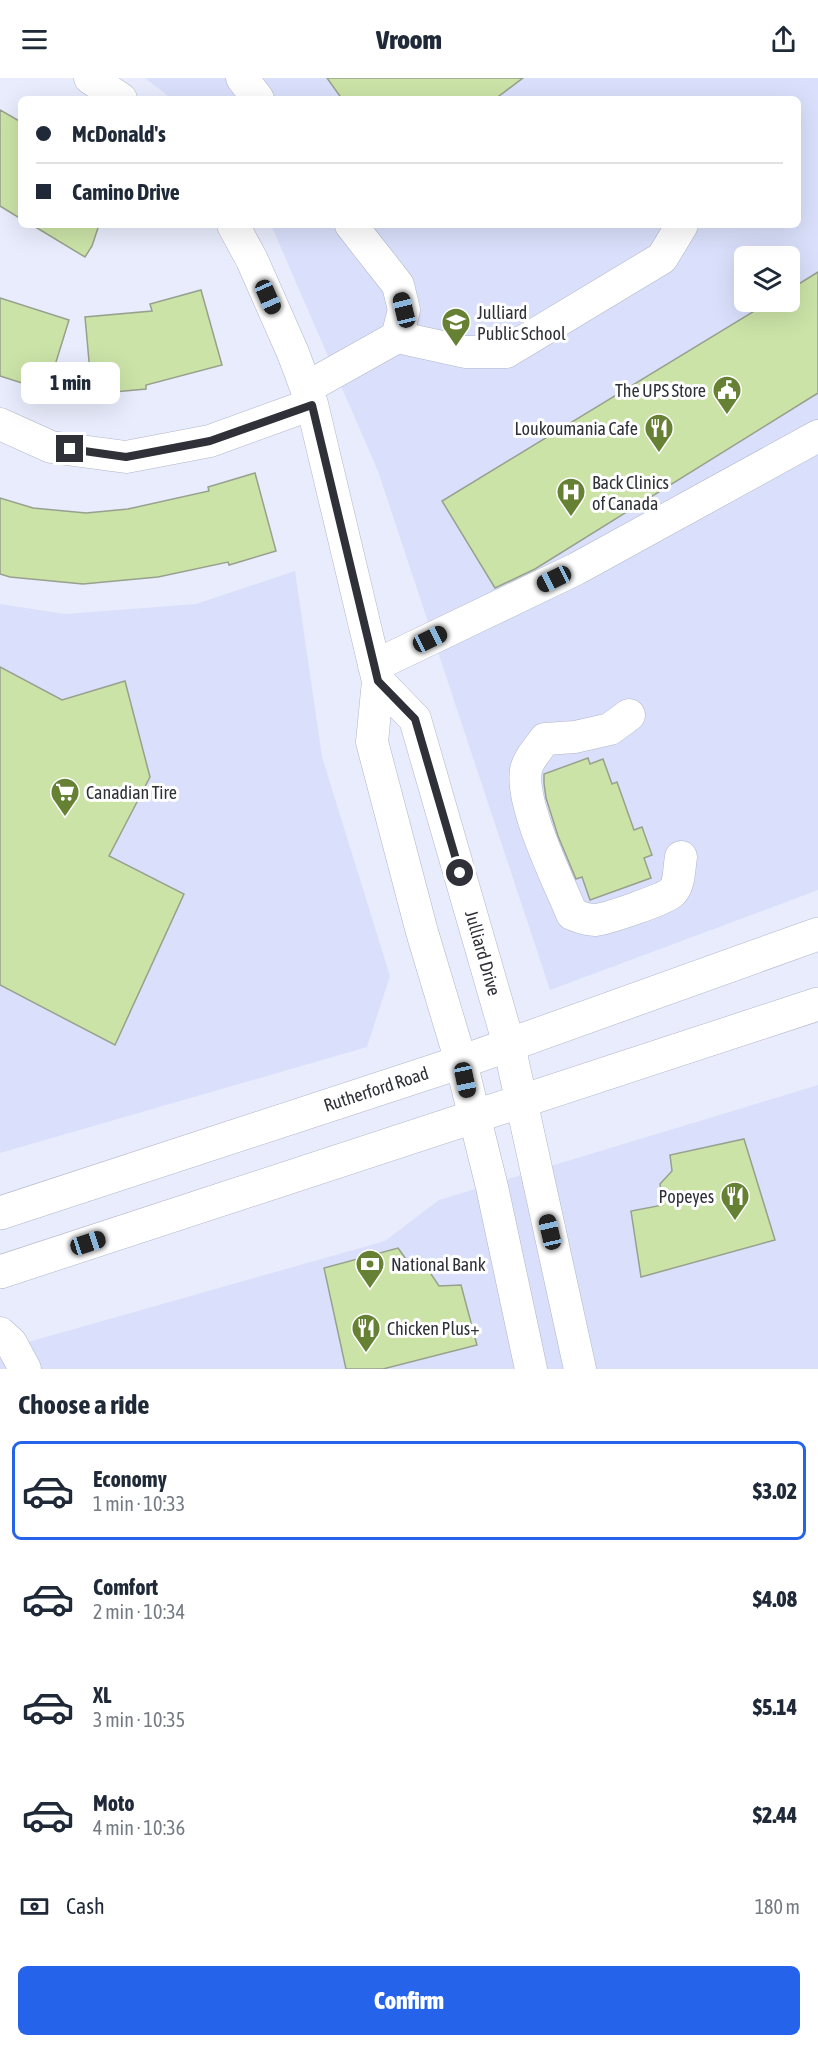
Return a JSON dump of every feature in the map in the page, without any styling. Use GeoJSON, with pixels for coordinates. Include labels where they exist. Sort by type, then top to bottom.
{"type":"FeatureCollection","features":[{"type":"Feature","properties":{"kind":"main road","name":"Rutherford Road"},"geometry":{"type":"LineString","coordinates":[[0,1213],[460,1062],[818,934]]}},
{"type":"Feature","properties":{"kind":"main road"},"geometry":{"type":"LineString","coordinates":[[0,1272],[818,1004]]}},
{"type":"Feature","properties":{"kind":"street"},"geometry":{"type":"LineString","coordinates":[[90,78],[117,96]]}},
{"type":"Feature","properties":{"kind":"street"},"geometry":{"type":"LineString","coordinates":[[242,78],[256,96]]}},
{"type":"Feature","properties":{"kind":"street"},"geometry":{"type":"LineString","coordinates":[[235,228],[252,260],[293,353],[309,396],[376,674],[372,742],[422,932],[460,1062],[492,1188],[531,1369]]}},
{"type":"Feature","properties":{"kind":"street"},"geometry":{"type":"LineString","coordinates":[[0,424],[51,447],[126,457],[210,441],[309,396],[397,337],[404,310],[398,285],[353,228]]}},
{"type":"Feature","properties":{"kind":"street"},"geometry":{"type":"LineString","coordinates":[[397,337],[465,352],[506,352],[662,258],[680,228]]}},
{"type":"Feature","properties":{"kind":"street"},"geometry":{"type":"LineString","coordinates":[[376,674],[818,436]]}},
{"type":"Feature","properties":{"kind":"street","name":"Julliard Drive"},"geometry":{"type":"LineString","coordinates":[[376,674],[415,719],[509,1045],[580,1369]]}},
{"type":"Feature","properties":{"kind":"street"},"geometry":{"type":"LineString","coordinates":[[629,715],[610,729],[575,737],[545,739],[526,767],[525,784],[535,825],[572,914],[586,920],[597,920],[622,913],[671,893],[677,883],[681,857]]}},
{"type":"Feature","properties":{"kind":"street"},"geometry":{"type":"LineString","coordinates":[[0,1333],[11,1343],[25,1369]]}},
{"type":"Feature","properties":{"kind":"shaded area"},"geometry":{"type":"Polygon","coordinates":[[[145,78],[818,78],[818,890],[550,990],[378,471],[272,228],[801,228],[801,96],[168,96],[145,78]]]}},
{"type":"Feature","properties":{"kind":"shaded area"},"geometry":{"type":"Polygon","coordinates":[[[295,571],[322,757],[390,976],[367,1047],[0,1153],[0,604],[65,614],[196,604],[295,571]]]}},
{"type":"Feature","properties":{"kind":"shaded area"},"geometry":{"type":"Polygon","coordinates":[[[818,1085],[818,1369],[0,1369],[0,1350],[385,1241],[439,1200],[818,1085]]]}},
{"type":"Feature","properties":{"kind":"building"},"geometry":{"type":"Polygon","coordinates":[[[327,78],[523,78],[499,96],[340,96],[327,78]]]}},
{"type":"Feature","properties":{"kind":"building"},"geometry":{"type":"Polygon","coordinates":[[[0,110],[18,120],[18,217],[0,206],[0,110]]]}},
{"type":"Feature","properties":{"kind":"building"},"geometry":{"type":"Polygon","coordinates":[[[37,228],[98,228],[92,246],[85,257],[37,228]]]}},
{"type":"Feature","properties":{"kind":"building"},"geometry":{"type":"Polygon","coordinates":[[[818,272],[818,393],[535,569],[495,588],[442,501],[753,312],[800,312],[800,283],[818,272]]]}},
{"type":"Feature","properties":{"kind":"building"},"geometry":{"type":"Polygon","coordinates":[[[201,290],[222,365],[146,385],[146,389],[92,394],[85,317],[152,311],[150,304],[201,290]]]}},
{"type":"Feature","properties":{"kind":"building"},"geometry":{"type":"Polygon","coordinates":[[[0,298],[69,320],[47,391],[0,376],[0,298]]]}},
{"type":"Feature","properties":{"kind":"building"},"geometry":{"type":"Polygon","coordinates":[[[255,473],[276,551],[229,565],[228,562],[158,577],[83,584],[0,574],[0,498],[33,508],[86,513],[128,509],[209,491],[208,487],[255,473]]]}},
{"type":"Feature","properties":{"kind":"building","name":"Canadian Tire"},"geometry":{"type":"Polygon","coordinates":[[[0,667],[62,700],[125,681],[150,777],[109,856],[184,894],[115,1045],[0,985],[0,667]]]}},
{"type":"Feature","properties":{"kind":"building"},"geometry":{"type":"Polygon","coordinates":[[[588,758],[590,764],[603,759],[612,784],[617,782],[634,830],[642,827],[652,855],[644,858],[651,878],[590,900],[582,877],[576,879],[558,836],[546,798],[544,783],[544,774],[588,758]]]}},
{"type":"Feature","properties":{"kind":"building"},"geometry":{"type":"Polygon","coordinates":[[[744,1139],[775,1240],[641,1277],[631,1211],[663,1205],[660,1184],[672,1171],[670,1155],[744,1139]]]}},
{"type":"Feature","properties":{"kind":"building"},"geometry":{"type":"Polygon","coordinates":[[[398,1248],[411,1266],[427,1268],[439,1286],[461,1285],[477,1345],[383,1369],[346,1369],[324,1268],[398,1248]]]}},
{"type":"Feature","properties":{"kind":"place","name":"Julliard Public School"},"geometry":{"type":"Point","coordinates":[456,348]}},
{"type":"Feature","properties":{"kind":"place","name":"The UPS Store"},"geometry":{"type":"Point","coordinates":[727,416]}},
{"type":"Feature","properties":{"kind":"place","name":"Loukoumania Cafe"},"geometry":{"type":"Point","coordinates":[659,454]}},
{"type":"Feature","properties":{"kind":"place","name":"Back Clinics of Canada"},"geometry":{"type":"Point","coordinates":[571,518]}},
{"type":"Feature","properties":{"kind":"place","name":"Canadian Tire"},"geometry":{"type":"Point","coordinates":[65,818]}},
{"type":"Feature","properties":{"kind":"place","name":"Popeyes"},"geometry":{"type":"Point","coordinates":[735,1222]}},
{"type":"Feature","properties":{"kind":"place","name":"National Bank"},"geometry":{"type":"Point","coordinates":[370,1290]}},
{"type":"Feature","properties":{"kind":"place","name":"Chicken Plus+"},"geometry":{"type":"Point","coordinates":[366,1354]}},
{"type":"Feature","properties":{"kind":"route"},"geometry":{"type":"LineString","coordinates":[[70,449],[126,457],[210,441],[312,405],[378,681],[415,719],[460,873]]}}]}
